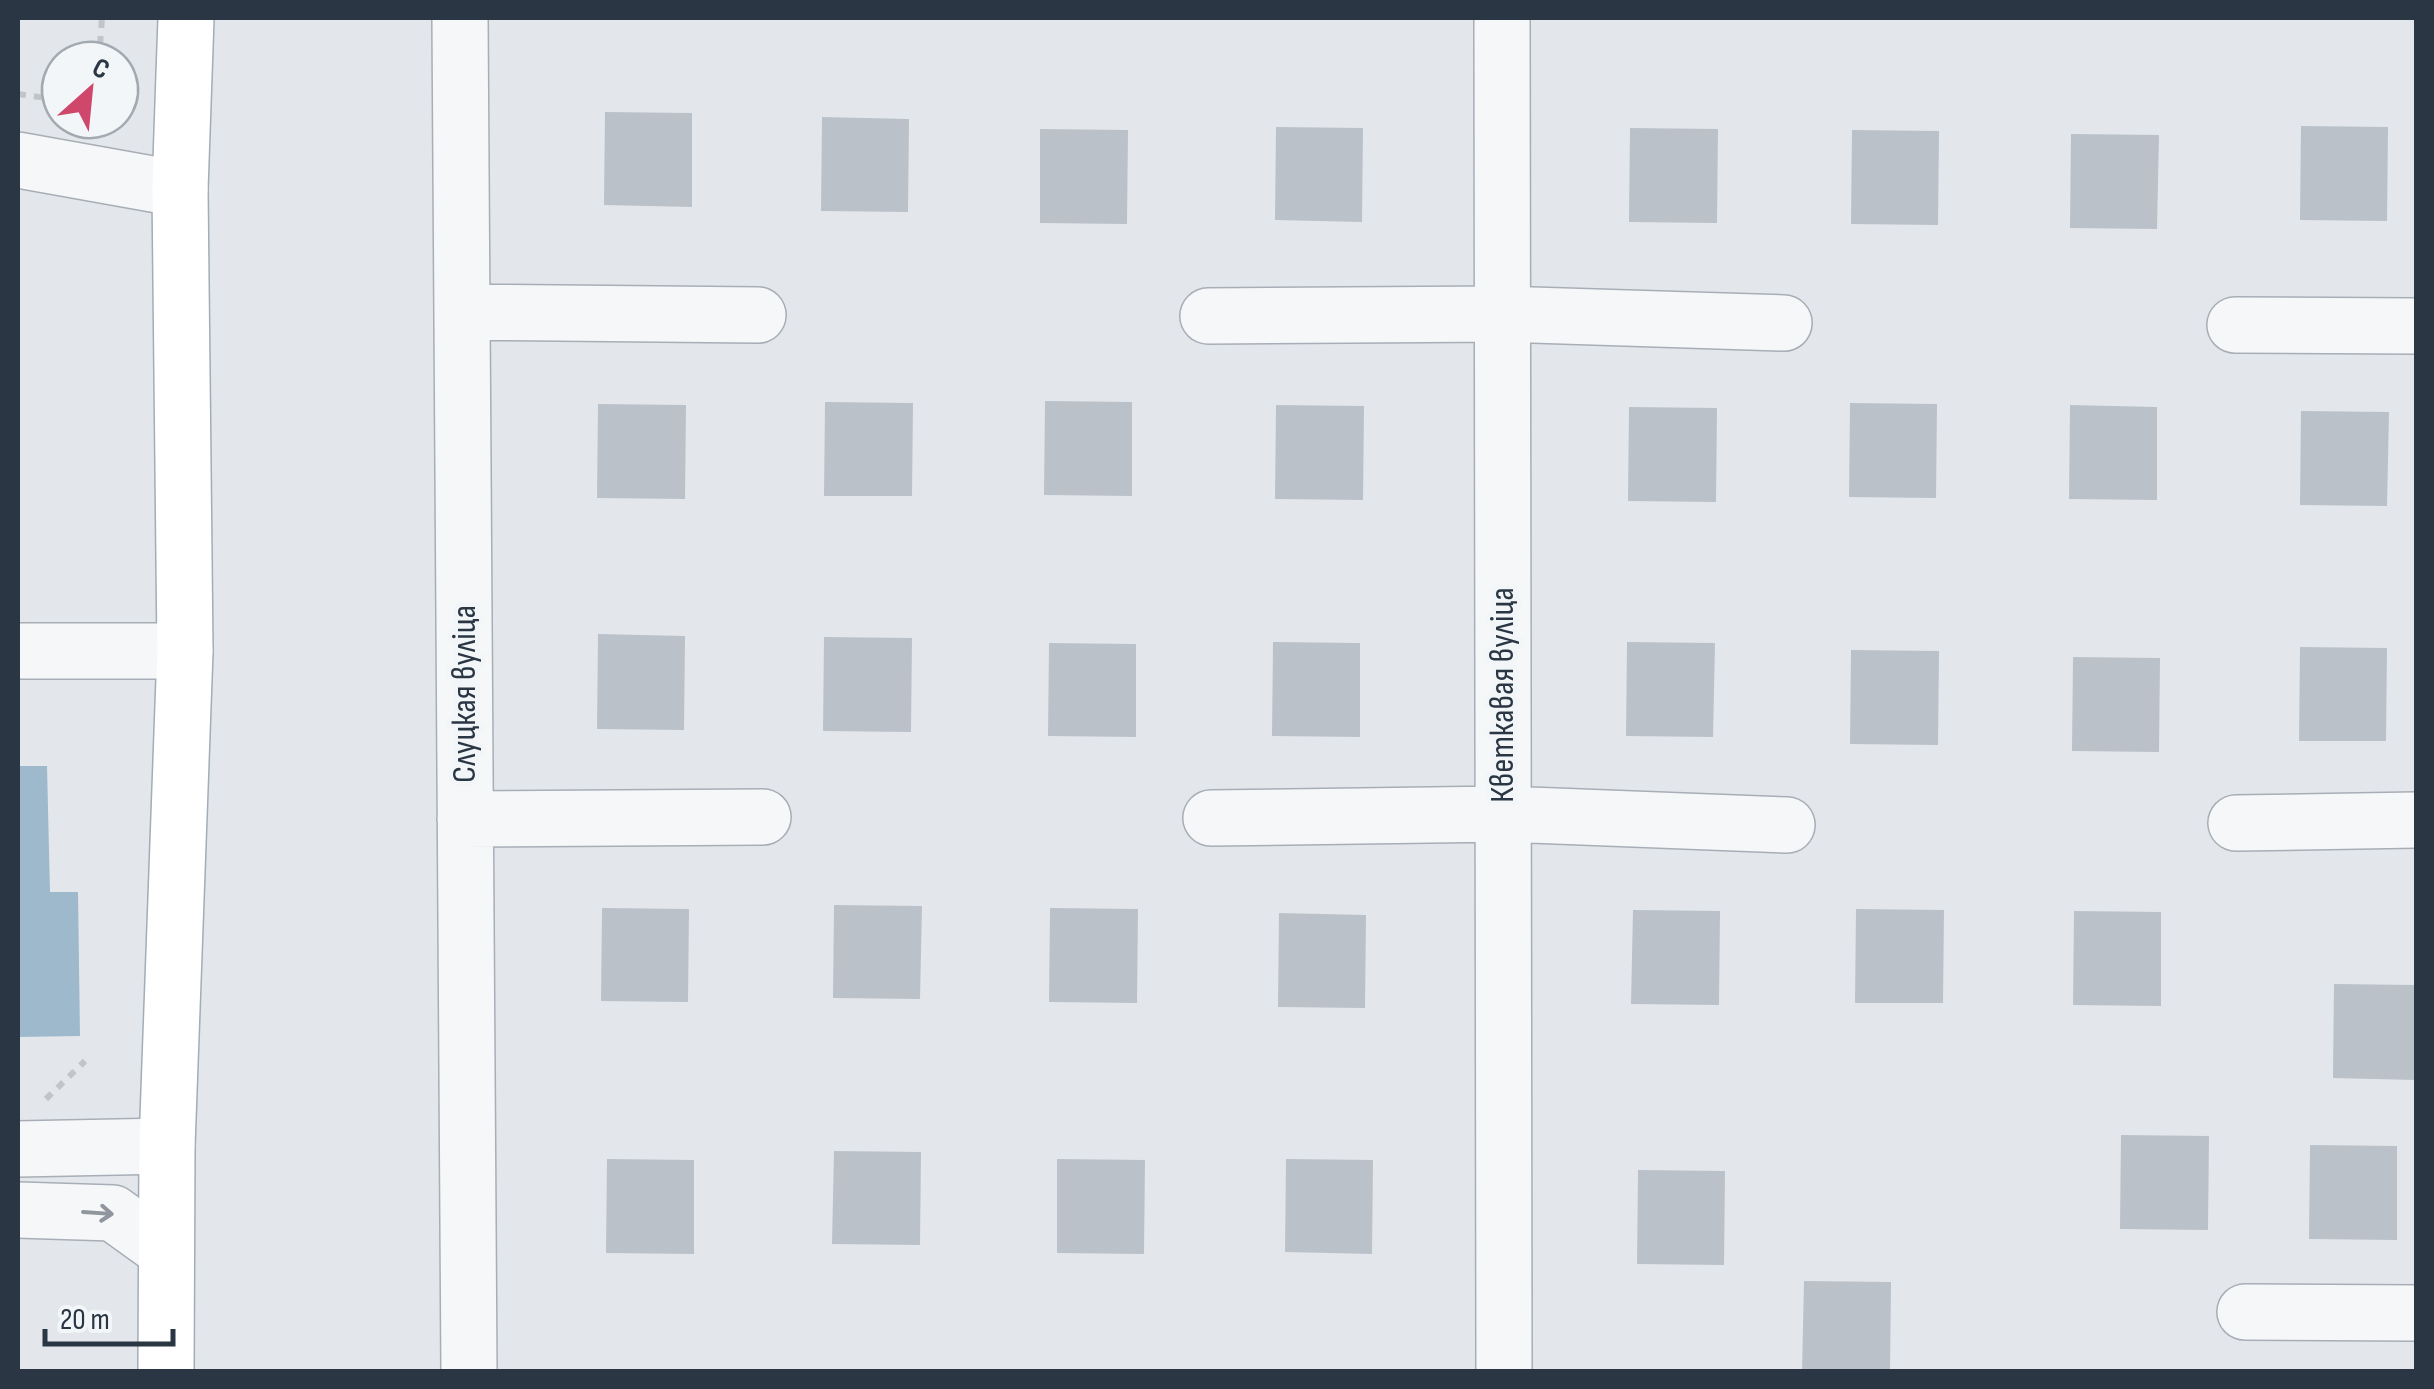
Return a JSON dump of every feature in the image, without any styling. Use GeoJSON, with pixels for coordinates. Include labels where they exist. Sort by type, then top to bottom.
{"type":"FeatureCollection","features":[{"type":"Feature","properties":{"kind":"main road"},"geometry":{"type":"LineString","coordinates":[[166,1372],[168,1146],[185,652],[180,189],[186,18]]}},
{"type":"Feature","properties":{"kind":"street","name":"Слуцкая вуліца"},"geometry":{"type":"LineString","coordinates":[[460,18],[468,1372]]}},
{"type":"Feature","properties":{"kind":"street","name":"Кветкавая вуліца"},"geometry":{"type":"LineString","coordinates":[[1502,18],[1504,1372]]}},
{"type":"Feature","properties":{"kind":"street"},"geometry":{"type":"LineString","coordinates":[[18,160],[180,189]]}},
{"type":"Feature","properties":{"kind":"street"},"geometry":{"type":"LineString","coordinates":[[462,312],[758,315]]}},
{"type":"Feature","properties":{"kind":"street"},"geometry":{"type":"LineString","coordinates":[[1208,316],[1501,314],[1784,323]]}},
{"type":"Feature","properties":{"kind":"street"},"geometry":{"type":"LineString","coordinates":[[2235,324],[2416,326]]}},
{"type":"Feature","properties":{"kind":"street"},"geometry":{"type":"LineString","coordinates":[[18,651],[185,652]]}},
{"type":"Feature","properties":{"kind":"street"},"geometry":{"type":"LineString","coordinates":[[1211,818],[1502,814],[1788,824]]}},
{"type":"Feature","properties":{"kind":"street"},"geometry":{"type":"LineString","coordinates":[[465,819],[763,818]]}},
{"type":"Feature","properties":{"kind":"street"},"geometry":{"type":"LineString","coordinates":[[2236,824],[2416,820]]}},
{"type":"Feature","properties":{"kind":"street"},"geometry":{"type":"LineString","coordinates":[[18,1150],[168,1146]]}},
{"type":"Feature","properties":{"kind":"street"},"geometry":{"type":"LineString","coordinates":[[18,1210],[113,1213],[166,1250]]}},
{"type":"Feature","properties":{"kind":"street"},"geometry":{"type":"LineString","coordinates":[[2245,1312],[2416,1313]]}},
{"type":"Feature","properties":{"kind":"water"},"geometry":{"type":"Polygon","coordinates":[[[18,766],[47,766],[50,892],[78,892],[80,1036],[18,1037],[18,766]]]}},
{"type":"Feature","properties":{"kind":"building"},"geometry":{"type":"Polygon","coordinates":[[[605,112],[692,113],[692,207],[604,205],[605,112]]]}},
{"type":"Feature","properties":{"kind":"building"},"geometry":{"type":"Polygon","coordinates":[[[822,117],[909,119],[908,212],[821,211],[822,117]]]}},
{"type":"Feature","properties":{"kind":"building"},"geometry":{"type":"Polygon","coordinates":[[[2301,126],[2388,127],[2387,221],[2300,220],[2301,126]]]}},
{"type":"Feature","properties":{"kind":"building"},"geometry":{"type":"Polygon","coordinates":[[[1276,127],[1363,128],[1362,222],[1275,220],[1276,127]]]}},
{"type":"Feature","properties":{"kind":"building"},"geometry":{"type":"Polygon","coordinates":[[[1630,128],[1718,129],[1717,223],[1629,222],[1630,128]]]}},
{"type":"Feature","properties":{"kind":"building"},"geometry":{"type":"Polygon","coordinates":[[[1040,129],[1128,130],[1127,224],[1040,223],[1040,129]]]}},
{"type":"Feature","properties":{"kind":"building"},"geometry":{"type":"Polygon","coordinates":[[[1852,130],[1939,131],[1938,225],[1851,224],[1852,130]]]}},
{"type":"Feature","properties":{"kind":"building"},"geometry":{"type":"Polygon","coordinates":[[[2071,134],[2159,135],[2157,229],[2070,228],[2071,134]]]}},
{"type":"Feature","properties":{"kind":"building"},"geometry":{"type":"Polygon","coordinates":[[[1045,401],[1132,402],[1132,496],[1044,495],[1045,401]]]}},
{"type":"Feature","properties":{"kind":"building"},"geometry":{"type":"Polygon","coordinates":[[[825,402],[913,403],[912,496],[824,496],[825,402]]]}},
{"type":"Feature","properties":{"kind":"building"},"geometry":{"type":"Polygon","coordinates":[[[1850,403],[1937,404],[1936,498],[1849,497],[1850,403]]]}},
{"type":"Feature","properties":{"kind":"building"},"geometry":{"type":"Polygon","coordinates":[[[598,404],[686,405],[685,499],[597,498],[598,404]]]}},
{"type":"Feature","properties":{"kind":"building"},"geometry":{"type":"Polygon","coordinates":[[[1276,405],[1364,406],[1363,500],[1275,499],[1276,405]]]}},
{"type":"Feature","properties":{"kind":"building"},"geometry":{"type":"Polygon","coordinates":[[[2070,405],[2157,407],[2157,500],[2069,499],[2070,405]]]}},
{"type":"Feature","properties":{"kind":"building"},"geometry":{"type":"Polygon","coordinates":[[[1629,407],[1717,408],[1716,502],[1628,501],[1629,407]]]}},
{"type":"Feature","properties":{"kind":"building"},"geometry":{"type":"Polygon","coordinates":[[[2301,411],[2389,412],[2387,506],[2300,505],[2301,411]]]}},
{"type":"Feature","properties":{"kind":"building"},"geometry":{"type":"Polygon","coordinates":[[[598,634],[685,636],[684,730],[597,729],[598,634]]]}},
{"type":"Feature","properties":{"kind":"building"},"geometry":{"type":"Polygon","coordinates":[[[824,637],[912,638],[911,732],[823,731],[824,637]]]}},
{"type":"Feature","properties":{"kind":"building"},"geometry":{"type":"Polygon","coordinates":[[[1273,642],[1360,643],[1360,737],[1272,736],[1273,642]]]}},
{"type":"Feature","properties":{"kind":"building"},"geometry":{"type":"Polygon","coordinates":[[[1627,642],[1715,643],[1713,737],[1626,736],[1627,642]]]}},
{"type":"Feature","properties":{"kind":"building"},"geometry":{"type":"Polygon","coordinates":[[[1049,643],[1136,644],[1136,737],[1048,736],[1049,643]]]}},
{"type":"Feature","properties":{"kind":"building"},"geometry":{"type":"Polygon","coordinates":[[[2300,647],[2387,648],[2386,741],[2299,741],[2300,647]]]}},
{"type":"Feature","properties":{"kind":"building"},"geometry":{"type":"Polygon","coordinates":[[[1851,650],[1939,651],[1938,745],[1850,744],[1851,650]]]}},
{"type":"Feature","properties":{"kind":"building"},"geometry":{"type":"Polygon","coordinates":[[[2073,657],[2160,658],[2159,752],[2072,751],[2073,657]]]}},
{"type":"Feature","properties":{"kind":"building"},"geometry":{"type":"Polygon","coordinates":[[[834,905],[922,906],[920,999],[833,998],[834,905]]]}},
{"type":"Feature","properties":{"kind":"building"},"geometry":{"type":"Polygon","coordinates":[[[602,908],[689,909],[688,1002],[601,1001],[602,908]]]}},
{"type":"Feature","properties":{"kind":"building"},"geometry":{"type":"Polygon","coordinates":[[[1050,908],[1138,909],[1137,1003],[1049,1002],[1050,908]]]}},
{"type":"Feature","properties":{"kind":"building"},"geometry":{"type":"Polygon","coordinates":[[[1856,909],[1944,910],[1943,1003],[1855,1003],[1856,909]]]}},
{"type":"Feature","properties":{"kind":"building"},"geometry":{"type":"Polygon","coordinates":[[[1633,910],[1720,911],[1719,1005],[1631,1004],[1633,910]]]}},
{"type":"Feature","properties":{"kind":"building"},"geometry":{"type":"Polygon","coordinates":[[[2074,911],[2161,912],[2161,1006],[2073,1005],[2074,911]]]}},
{"type":"Feature","properties":{"kind":"building"},"geometry":{"type":"Polygon","coordinates":[[[1279,913],[1366,915],[1365,1008],[1278,1007],[1279,913]]]}},
{"type":"Feature","properties":{"kind":"building"},"geometry":{"type":"Polygon","coordinates":[[[2334,984],[2416,985],[2416,1080],[2333,1078],[2334,984]]]}},
{"type":"Feature","properties":{"kind":"building"},"geometry":{"type":"Polygon","coordinates":[[[2121,1135],[2209,1136],[2208,1230],[2120,1229],[2121,1135]]]}},
{"type":"Feature","properties":{"kind":"building"},"geometry":{"type":"Polygon","coordinates":[[[2310,1145],[2397,1146],[2397,1240],[2309,1239],[2310,1145]]]}},
{"type":"Feature","properties":{"kind":"building"},"geometry":{"type":"Polygon","coordinates":[[[834,1151],[921,1152],[920,1245],[832,1244],[834,1151]]]}},
{"type":"Feature","properties":{"kind":"building"},"geometry":{"type":"Polygon","coordinates":[[[607,1159],[694,1160],[694,1254],[606,1253],[607,1159]]]}},
{"type":"Feature","properties":{"kind":"building"},"geometry":{"type":"Polygon","coordinates":[[[1057,1159],[1145,1160],[1144,1254],[1057,1253],[1057,1159]]]}},
{"type":"Feature","properties":{"kind":"building"},"geometry":{"type":"Polygon","coordinates":[[[1286,1159],[1373,1160],[1372,1254],[1285,1252],[1286,1159]]]}},
{"type":"Feature","properties":{"kind":"building"},"geometry":{"type":"Polygon","coordinates":[[[1638,1170],[1725,1171],[1724,1265],[1637,1264],[1638,1170]]]}},
{"type":"Feature","properties":{"kind":"building"},"geometry":{"type":"Polygon","coordinates":[[[1804,1281],[1891,1282],[1890,1372],[1802,1372],[1804,1281]]]}}]}
